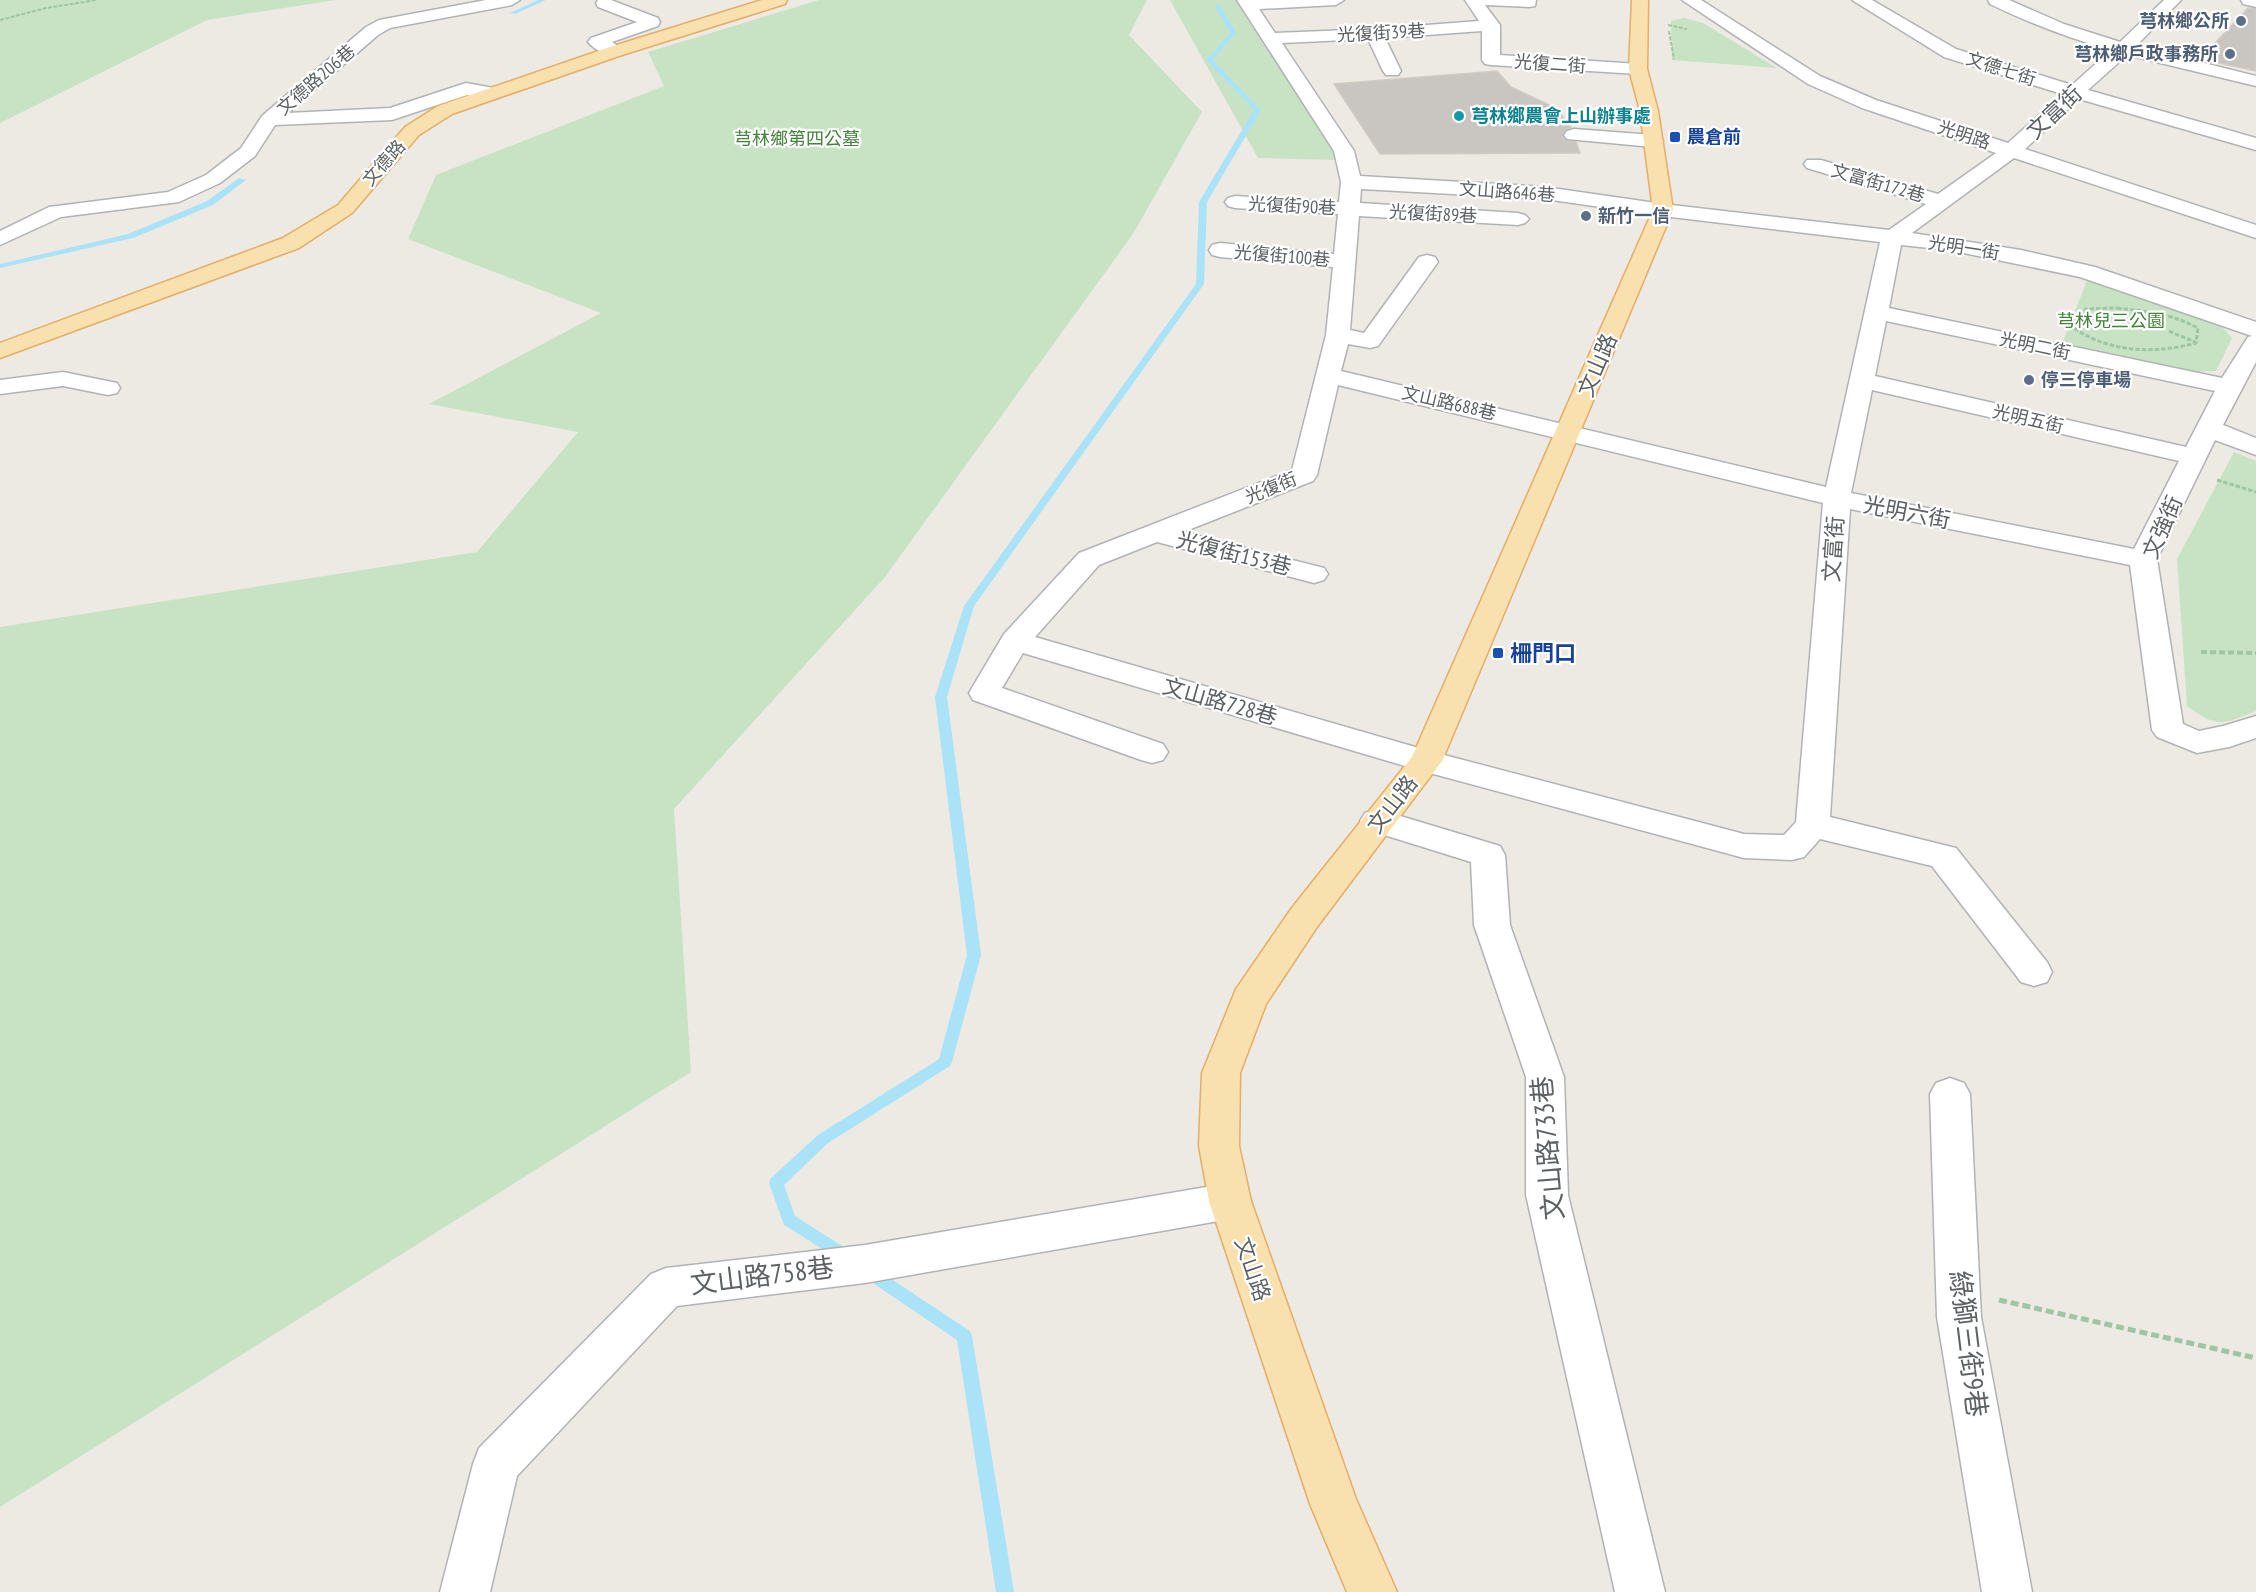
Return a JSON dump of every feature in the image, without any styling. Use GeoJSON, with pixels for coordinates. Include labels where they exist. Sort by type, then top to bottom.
{"type":"FeatureCollection","features":[{"type":"Feature","properties":{"kind":"main road","name":"文德路"},"geometry":{"type":"LineString","coordinates":[[0,351],[291,243],[345,209],[412,131],[445,110],[616,51],[779,0]]}},
{"type":"Feature","properties":{"kind":"main road"},"geometry":{"type":"LineString","coordinates":[[1640,0],[1638,69],[1649,111],[1663,210]]}},
{"type":"Feature","properties":{"kind":"main road","name":"文山路"},"geometry":{"type":"LineString","coordinates":[[1372,1592],[1334,1504],[1230,1201],[1219,1146],[1221,1073],[1249,999],[1304,918],[1377,821],[1426,761],[1663,210]]}},
{"type":"Feature","properties":{"kind":"street","name":"文德路206巷"},"geometry":{"type":"LineString","coordinates":[[269,120],[372,31],[385,24],[512,0]]}},
{"type":"Feature","properties":{"kind":"street"},"geometry":{"type":"LineString","coordinates":[[1247,2],[1336,0]]}},
{"type":"Feature","properties":{"kind":"street"},"geometry":{"type":"LineString","coordinates":[[1473,0],[1529,2]]}},
{"type":"Feature","properties":{"kind":"street"},"geometry":{"type":"LineString","coordinates":[[1473,0],[1491,26]]}},
{"type":"Feature","properties":{"kind":"street","name":"文德七街"},"geometry":{"type":"LineString","coordinates":[[1860,0],[1950,52],[2074,92],[2256,144]]}},
{"type":"Feature","properties":{"kind":"street"},"geometry":{"type":"LineString","coordinates":[[1996,0],[2031,19],[2124,48],[2256,81]]}},
{"type":"Feature","properties":{"kind":"street","name":"文富街"},"geometry":{"type":"LineString","coordinates":[[1813,825],[1837,498],[1892,238],[2012,151],[2173,0]]}},
{"type":"Feature","properties":{"kind":"street"},"geometry":{"type":"LineString","coordinates":[[2248,0],[2256,2]]}},
{"type":"Feature","properties":{"kind":"street","name":"光復街"},"geometry":{"type":"LineString","coordinates":[[1152,752],[984,693],[1015,641],[1089,559],[1304,476],[1338,335],[1351,182],[1344,151],[1247,2]]}},
{"type":"Feature","properties":{"kind":"street"},"geometry":{"type":"LineString","coordinates":[[604,3],[652,22],[597,42],[616,51]]}},
{"type":"Feature","properties":{"kind":"street","name":"光明路"},"geometry":{"type":"LineString","coordinates":[[1698,5],[1814,80],[1869,104],[2256,232]]}},
{"type":"Feature","properties":{"kind":"street","name":"光復街39巷"},"geometry":{"type":"LineString","coordinates":[[1270,38],[1491,26]]}},
{"type":"Feature","properties":{"kind":"street","name":"光復二街"},"geometry":{"type":"LineString","coordinates":[[1491,26],[1491,60],[1638,69]]}},
{"type":"Feature","properties":{"kind":"street"},"geometry":{"type":"LineString","coordinates":[[1374,34],[1392,71]]}},
{"type":"Feature","properties":{"kind":"street","name":"文德路206巷"},"geometry":{"type":"LineString","coordinates":[[269,120],[392,114],[466,88],[492,93]]}},
{"type":"Feature","properties":{"kind":"street"},"geometry":{"type":"LineString","coordinates":[[0,238],[56,211],[172,198],[213,179],[248,152],[269,120]]}},
{"type":"Feature","properties":{"kind":"street"},"geometry":{"type":"LineString","coordinates":[[1574,135],[1653,141]]}},
{"type":"Feature","properties":{"kind":"street","name":"文富街172巷"},"geometry":{"type":"LineString","coordinates":[[1815,164],[1942,202]]}},
{"type":"Feature","properties":{"kind":"street","name":"文山路646巷"},"geometry":{"type":"LineString","coordinates":[[1351,182],[1545,193],[1663,210]]}},
{"type":"Feature","properties":{"kind":"street","name":"光復街90巷"},"geometry":{"type":"LineString","coordinates":[[1235,202],[1349,209]]}},
{"type":"Feature","properties":{"kind":"street","name":"光復街89巷"},"geometry":{"type":"LineString","coordinates":[[1349,209],[1518,219]]}},
{"type":"Feature","properties":{"kind":"street","name":"光明一街"},"geometry":{"type":"LineString","coordinates":[[1663,210],[1949,244],[2021,257],[2087,272],[2256,330]]}},
{"type":"Feature","properties":{"kind":"street","name":"光復街100巷"},"geometry":{"type":"LineString","coordinates":[[1220,250],[1344,262]]}},
{"type":"Feature","properties":{"kind":"street"},"geometry":{"type":"LineString","coordinates":[[1338,335],[1370,341],[1427,262]]}},
{"type":"Feature","properties":{"kind":"street","name":"光明二街"},"geometry":{"type":"LineString","coordinates":[[1876,312],[2229,387]]}},
{"type":"Feature","properties":{"kind":"street","name":"文強街"},"geometry":{"type":"LineString","coordinates":[[2256,342],[2229,387],[2143,559],[2168,730],[2197,742],[2229,736],[2256,726]]}},
{"type":"Feature","properties":{"kind":"street","name":"文山路688巷"},"geometry":{"type":"LineString","coordinates":[[1328,375],[1569,431]]}},
{"type":"Feature","properties":{"kind":"street"},"geometry":{"type":"LineString","coordinates":[[0,387],[63,379],[108,388]]}},
{"type":"Feature","properties":{"kind":"street","name":"光明五街"},"geometry":{"type":"LineString","coordinates":[[1863,381],[2191,464]]}},
{"type":"Feature","properties":{"kind":"street"},"geometry":{"type":"LineString","coordinates":[[2208,428],[2256,447]]}},
{"type":"Feature","properties":{"kind":"street","name":"光明六街"},"geometry":{"type":"LineString","coordinates":[[1569,431],[1837,498],[2143,559]]}},
{"type":"Feature","properties":{"kind":"street","name":"光復街153巷"},"geometry":{"type":"LineString","coordinates":[[1155,533],[1314,574]]}},
{"type":"Feature","properties":{"kind":"street","name":"文山路728巷"},"geometry":{"type":"LineString","coordinates":[[1015,641],[1426,761]]}},
{"type":"Feature","properties":{"kind":"street"},"geometry":{"type":"LineString","coordinates":[[1426,761],[1744,846],[1791,848],[1813,825],[1944,857],[2034,972]]}},
{"type":"Feature","properties":{"kind":"street","name":"文山路733巷"},"geometry":{"type":"LineString","coordinates":[[1377,821],[1488,855],[1492,925],[1545,1077],[1547,1195],[1640,1592]]}},
{"type":"Feature","properties":{"kind":"street","name":"綠獅三街9巷"},"geometry":{"type":"LineString","coordinates":[[1950,1094],[1959,1317],[2007,1592]]}},
{"type":"Feature","properties":{"kind":"street","name":"文山路758巷"},"geometry":{"type":"LineString","coordinates":[[465,1592],[496,1464],[666,1288],[764,1274],[865,1264],[1230,1201]]}},
{"type":"Feature","properties":{"kind":"path"},"geometry":{"type":"LineString","coordinates":[[0,20],[46,8],[97,0]]}},
{"type":"Feature","properties":{"kind":"path"},"geometry":{"type":"LineString","coordinates":[[1674,59],[1673,45],[1665,17],[1698,5]]}},
{"type":"Feature","properties":{"kind":"path"},"geometry":{"type":"LineString","coordinates":[[2117,308],[2181,317],[2198,328],[2196,343],[2179,349],[2142,350],[2101,342],[2083,336],[2074,328],[2075,319],[2086,309],[2117,308]]}},
{"type":"Feature","properties":{"kind":"path"},"geometry":{"type":"LineString","coordinates":[[2191,464],[2256,492]]}},
{"type":"Feature","properties":{"kind":"path"},"geometry":{"type":"LineString","coordinates":[[2201,652],[2256,654]]}},
{"type":"Feature","properties":{"kind":"path"},"geometry":{"type":"LineString","coordinates":[[1958,1290],[2256,1358]]}},
{"type":"Feature","properties":{"kind":"green space"},"geometry":{"type":"Polygon","coordinates":[[[0,0],[335,0],[207,20],[0,123],[0,0]]]}},
{"type":"Feature","properties":{"kind":"green space","name":"芎林鄉第四公墓"},"geometry":{"type":"Polygon","coordinates":[[[819,0],[1147,0],[1129,35],[1202,112],[1133,234],[885,577],[674,809],[691,1072],[0,1507],[0,627],[477,552],[578,432],[429,404],[601,313],[408,239],[436,175],[664,86],[648,52],[819,0]]]}},
{"type":"Feature","properties":{"kind":"green space"},"geometry":{"type":"Polygon","coordinates":[[[1170,0],[1242,0],[1337,148],[1337,160],[1258,158],[1170,0]]]}},
{"type":"Feature","properties":{"kind":"green space"},"geometry":{"type":"Polygon","coordinates":[[[1684,18],[1703,23],[1777,68],[1672,60],[1671,21],[1684,18]]]}},
{"type":"Feature","properties":{"kind":"green space","name":"芎林兒三公園"},"geometry":{"type":"Polygon","coordinates":[[[2088,278],[2221,326],[2232,338],[2216,371],[2192,372],[2062,344],[2088,278]]]}},
{"type":"Feature","properties":{"kind":"green space"},"geometry":{"type":"Polygon","coordinates":[[[2234,452],[2256,461],[2256,711],[2220,722],[2206,718],[2187,706],[2177,559],[2234,452]]]}},
{"type":"Feature","properties":{"kind":"building"},"geometry":{"type":"Polygon","coordinates":[[[2248,8],[2256,9],[2256,71],[2200,59],[2248,8]]]}},
{"type":"Feature","properties":{"kind":"building","name":"芎林鄉農會上山辦事處"},"geometry":{"type":"Polygon","coordinates":[[[1497,71],[1511,87],[1556,108],[1571,127],[1565,130],[1562,136],[1567,141],[1576,142],[1580,153],[1380,154],[1334,84],[1497,71]]]}},
{"type":"Feature","properties":{"kind":"waterway"},"geometry":{"type":"LineString","coordinates":[[513,13],[543,0]]}},
{"type":"Feature","properties":{"kind":"waterway"},"geometry":{"type":"LineString","coordinates":[[845,1256],[789,1220],[776,1183],[823,1139],[945,1062],[974,955],[941,697],[969,606],[1200,284],[1203,202],[1258,110],[1209,60],[1233,33],[1218,6]]}},
{"type":"Feature","properties":{"kind":"waterway"},"geometry":{"type":"LineString","coordinates":[[0,266],[130,236],[210,203],[242,180]]}},
{"type":"Feature","properties":{"kind":"waterway"},"geometry":{"type":"LineString","coordinates":[[870,1272],[964,1336],[1005,1592]]}},
{"type":"Feature","properties":{"kind":"place","name":"芎林鄉公所"},"geometry":{"type":"Point","coordinates":[2241,21]}},
{"type":"Feature","properties":{"kind":"place","name":"芎林鄉戶政事務所"},"geometry":{"type":"Point","coordinates":[2230,54]}},
{"type":"Feature","properties":{"kind":"place","name":"芎林鄉農會上山辦事處"},"geometry":{"type":"Point","coordinates":[1459,116]}},
{"type":"Feature","properties":{"kind":"place","name":"農倉前"},"geometry":{"type":"Point","coordinates":[1675,137]}},
{"type":"Feature","properties":{"kind":"place","name":"新竹一信"},"geometry":{"type":"Point","coordinates":[1586,216]}},
{"type":"Feature","properties":{"kind":"place","name":"停三停車場"},"geometry":{"type":"Point","coordinates":[2029,380]}},
{"type":"Feature","properties":{"kind":"place","name":"柵門口"},"geometry":{"type":"Point","coordinates":[1498,653]}}]}
